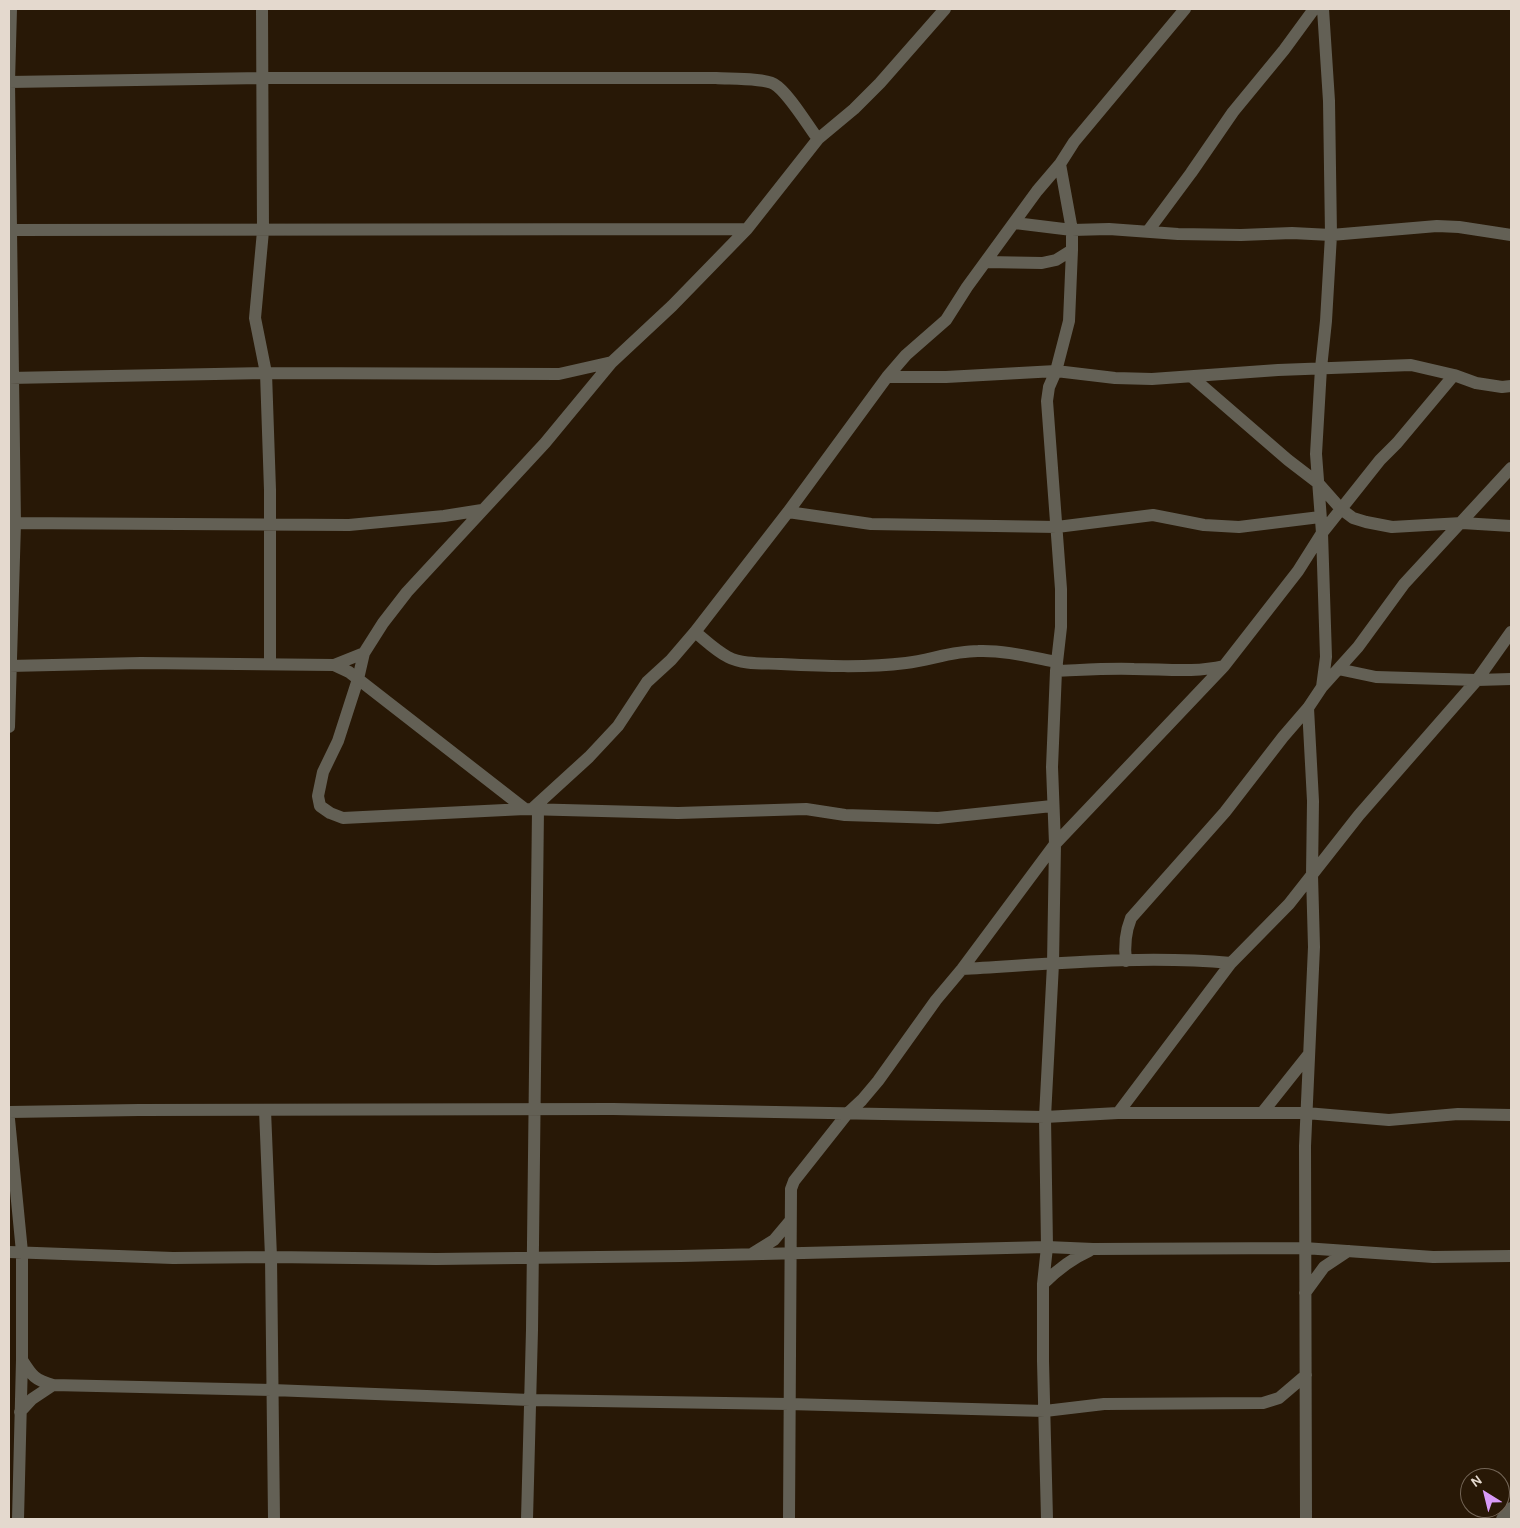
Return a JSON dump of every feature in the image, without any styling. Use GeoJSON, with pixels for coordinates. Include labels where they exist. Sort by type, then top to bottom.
{"type":"FeatureCollection","features":[{"type":"Feature","properties":{"kind":"street"},"geometry":{"type":"LineString","coordinates":[[9,727],[12,523],[9,230],[11,9]]}},
{"type":"Feature","properties":{"kind":"street"},"geometry":{"type":"LineString","coordinates":[[262,9],[263,231],[255,318],[266,373],[270,525],[270,664]]}},
{"type":"Feature","properties":{"kind":"street"},"geometry":{"type":"LineString","coordinates":[[945,9],[861,103],[818,139],[747,229],[672,306],[612,362],[545,443],[398,603],[364,653],[358,679],[338,741],[322,772],[318,796],[320,806],[330,813],[344,818],[532,809],[678,813],[806,809],[845,815],[938,818],[1052,806]]}},
{"type":"Feature","properties":{"kind":"street"},"geometry":{"type":"LineString","coordinates":[[527,1519],[533,1258],[532,809],[605,741],[647,682],[671,660],[695,632],[788,512],[887,377],[906,355],[946,320],[1074,142],[1185,9]]}},
{"type":"Feature","properties":{"kind":"street"},"geometry":{"type":"LineString","coordinates":[[1148,231],[1233,112],[1284,50],[1314,9]]}},
{"type":"Feature","properties":{"kind":"street"},"geometry":{"type":"LineString","coordinates":[[1322,687],[1326,657],[1322,532],[1316,454],[1331,235],[1329,100],[1323,9]]}},
{"type":"Feature","properties":{"kind":"street"},"geometry":{"type":"LineString","coordinates":[[9,82],[263,78],[716,78],[755,80],[774,84],[785,94],[818,139]]}},
{"type":"Feature","properties":{"kind":"street"},"geometry":{"type":"LineString","coordinates":[[1047,1519],[1043,1284],[1047,1247],[1045,1117],[1053,964],[1055,844],[1052,806],[1052,767],[1056,667],[1061,627],[1061,589],[1047,401],[1049,387],[1056,370],[1069,321],[1072,250],[1072,230],[1060,164]]}},
{"type":"Feature","properties":{"kind":"street"},"geometry":{"type":"LineString","coordinates":[[1015,223],[1072,230],[1242,235],[1292,233],[1331,235],[1438,226],[1459,227],[1511,235]]}},
{"type":"Feature","properties":{"kind":"street"},"geometry":{"type":"LineString","coordinates":[[9,230],[747,229]]}},
{"type":"Feature","properties":{"kind":"street"},"geometry":{"type":"LineString","coordinates":[[986,262],[1042,263],[1056,260],[1072,250]]}},
{"type":"Feature","properties":{"kind":"street"},"geometry":{"type":"LineString","coordinates":[[11,378],[266,373],[559,374],[612,362]]}},
{"type":"Feature","properties":{"kind":"street"},"geometry":{"type":"LineString","coordinates":[[887,377],[946,377],[1056,370],[1115,378],[1152,379],[1321,368],[1411,365],[1454,375],[1476,384],[1502,387],[1511,386]]}},
{"type":"Feature","properties":{"kind":"street"},"geometry":{"type":"LineString","coordinates":[[789,1519],[790,1221],[791,1189],[794,1181],[846,1114],[862,1100],[878,1081],[936,1000],[962,969],[1055,844],[1224,666],[1298,571],[1322,532],[1380,460],[1397,443],[1454,375]]}},
{"type":"Feature","properties":{"kind":"street"},"geometry":{"type":"LineString","coordinates":[[1192,377],[1288,460],[1318,483],[1341,509],[1353,518],[1392,527],[1462,523],[1511,526]]}},
{"type":"Feature","properties":{"kind":"street"},"geometry":{"type":"LineString","coordinates":[[1126,961],[1124,945],[1127,929],[1132,918],[1224,812],[1282,737],[1308,708],[1322,687],[1358,647],[1404,584],[1511,468]]}},
{"type":"Feature","properties":{"kind":"street"},"geometry":{"type":"LineString","coordinates":[[12,523],[349,525],[444,516],[482,510]]}},
{"type":"Feature","properties":{"kind":"street"},"geometry":{"type":"LineString","coordinates":[[788,512],[871,524],[1057,527],[1153,515],[1204,525],[1239,527],[1320,516]]}},
{"type":"Feature","properties":{"kind":"street"},"geometry":{"type":"LineString","coordinates":[[695,632],[729,657],[745,662],[760,663],[870,666],[908,663],[950,653],[979,651],[1006,653],[1056,667],[1134,668],[1179,671],[1204,670],[1224,666]]}},
{"type":"Feature","properties":{"kind":"street"},"geometry":{"type":"LineString","coordinates":[[1118,1113],[1183,1024],[1231,963],[1289,904],[1359,816],[1477,680],[1511,632]]}},
{"type":"Feature","properties":{"kind":"street"},"geometry":{"type":"LineString","coordinates":[[334,665],[364,653]]}},
{"type":"Feature","properties":{"kind":"street"},"geometry":{"type":"LineString","coordinates":[[10,666],[140,663],[334,665],[346,670],[532,809]]}},
{"type":"Feature","properties":{"kind":"street"},"geometry":{"type":"LineString","coordinates":[[1338,668],[1376,677],[1477,680],[1511,679]]}},
{"type":"Feature","properties":{"kind":"street"},"geometry":{"type":"LineString","coordinates":[[1306,1519],[1304,1248],[1306,1113],[1314,947],[1312,875],[1313,801],[1308,708]]}},
{"type":"Feature","properties":{"kind":"street"},"geometry":{"type":"LineString","coordinates":[[962,969],[1126,961],[1208,961],[1231,963]]}},
{"type":"Feature","properties":{"kind":"street"},"geometry":{"type":"LineString","coordinates":[[1262,1113],[1309,1054]]}},
{"type":"Feature","properties":{"kind":"street"},"geometry":{"type":"LineString","coordinates":[[9,1112],[613,1109],[1045,1117],[1118,1113],[1306,1113],[1389,1120],[1458,1114],[1511,1115]]}},
{"type":"Feature","properties":{"kind":"street"},"geometry":{"type":"LineString","coordinates":[[266,1110],[271,1257],[274,1519]]}},
{"type":"Feature","properties":{"kind":"street"},"geometry":{"type":"LineString","coordinates":[[9,1119],[22,1252],[22,1360],[15,1387],[20,1412],[18,1519]]}},
{"type":"Feature","properties":{"kind":"street"},"geometry":{"type":"LineString","coordinates":[[751,1254],[774,1240],[790,1221]]}},
{"type":"Feature","properties":{"kind":"street"},"geometry":{"type":"LineString","coordinates":[[9,1252],[173,1258],[436,1259],[790,1254],[1047,1247],[1093,1249],[1304,1248],[1433,1257],[1511,1256]]}},
{"type":"Feature","properties":{"kind":"street"},"geometry":{"type":"LineString","coordinates":[[1043,1284],[1075,1257],[1093,1249]]}},
{"type":"Feature","properties":{"kind":"street"},"geometry":{"type":"LineString","coordinates":[[1305,1293],[1324,1267],[1348,1251]]}},
{"type":"Feature","properties":{"kind":"street"},"geometry":{"type":"LineString","coordinates":[[22,1360],[30,1374],[40,1382],[53,1385],[272,1390],[530,1400],[789,1404],[1045,1411],[1104,1404],[1263,1403],[1279,1398],[1306,1375]]}},
{"type":"Feature","properties":{"kind":"street"},"geometry":{"type":"LineString","coordinates":[[20,1412],[32,1398],[53,1385]]}},
{"type":"Feature","properties":{"kind":"street"},"geometry":{"type":"LineString","coordinates":[[1502,1519],[1511,1508]]}}]}
